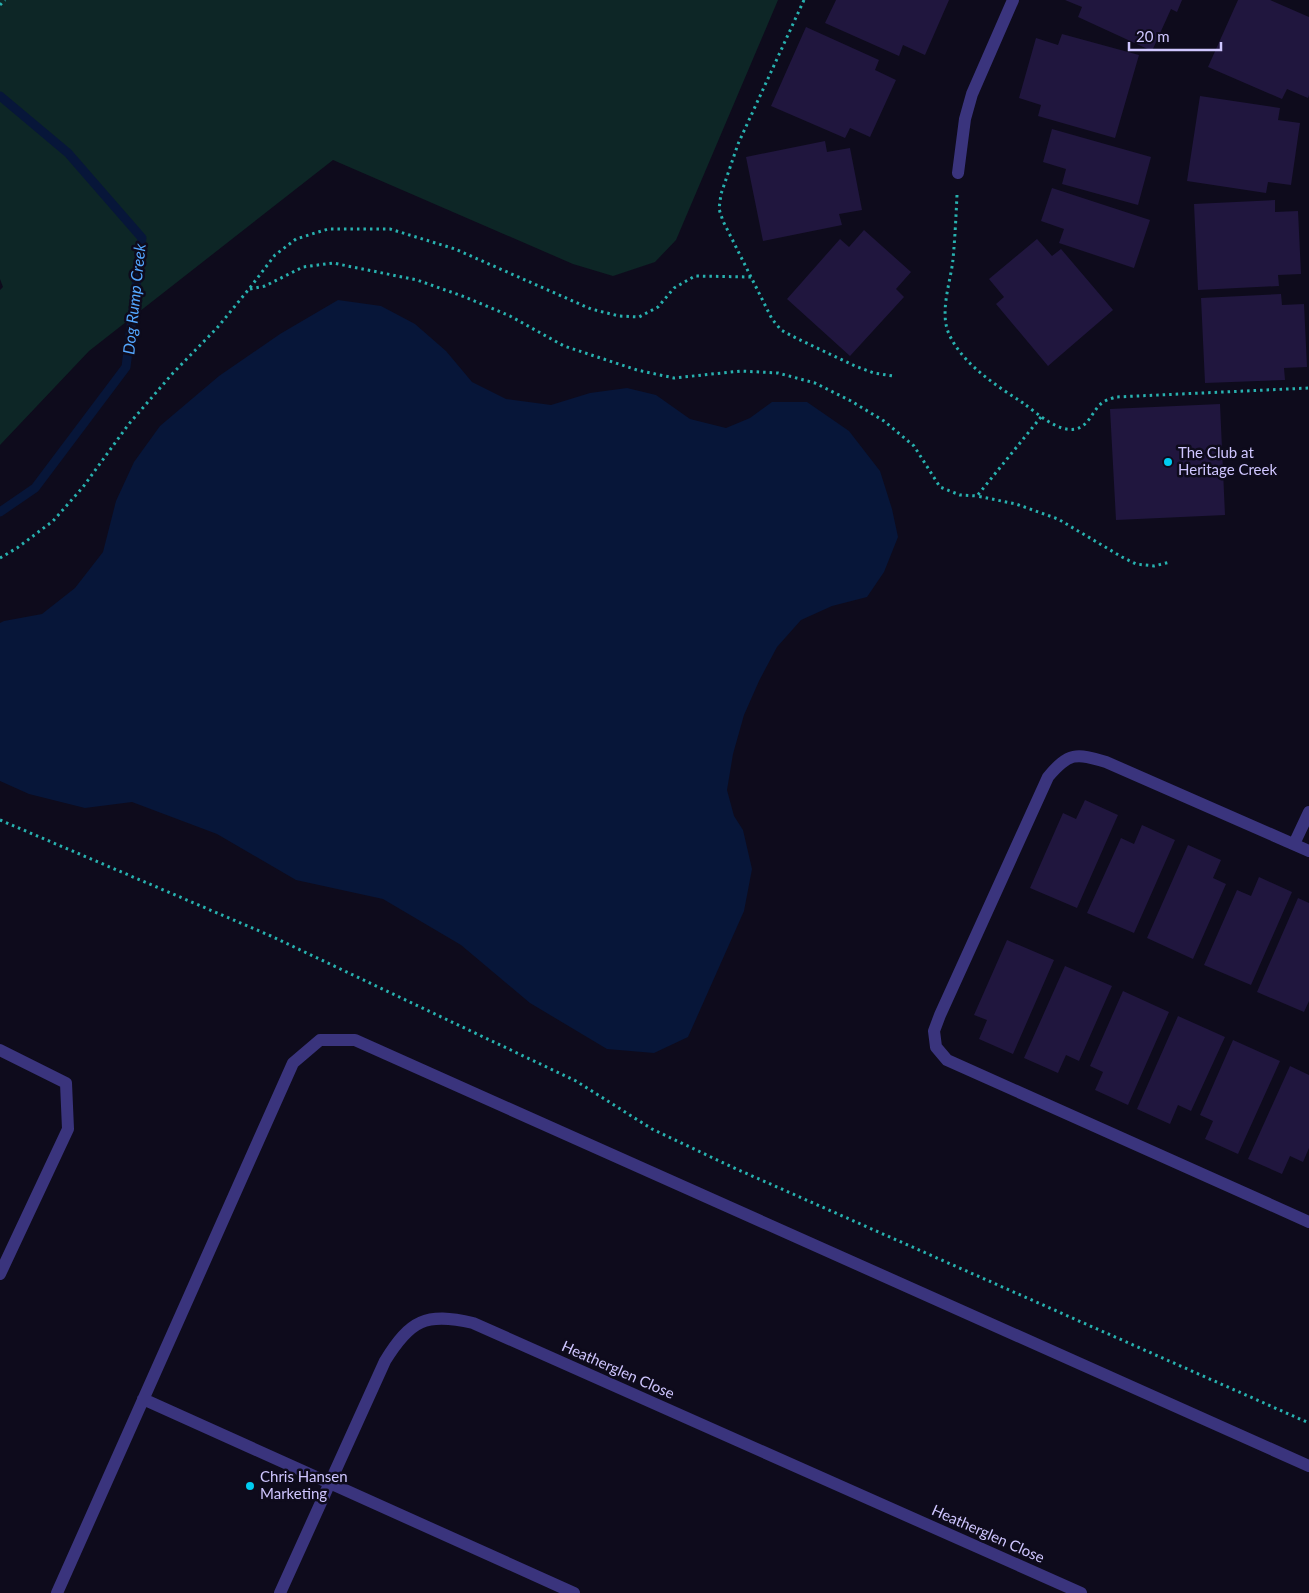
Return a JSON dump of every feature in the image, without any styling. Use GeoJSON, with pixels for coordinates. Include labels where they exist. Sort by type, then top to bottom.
{"type":"FeatureCollection","features":[{"type":"Feature","properties":{"kind":"street"},"geometry":{"type":"LineString","coordinates":[[958,174],[965,119],[972,94],[1013,0]]}},
{"type":"Feature","properties":{"kind":"street"},"geometry":{"type":"LineString","coordinates":[[1309,851],[1106,762],[1074,755],[1060,762],[1048,777],[934,1031],[936,1047],[947,1060],[1309,1222]]}},
{"type":"Feature","properties":{"kind":"street"},"geometry":{"type":"LineString","coordinates":[[1294,844],[1309,812]]}},
{"type":"Feature","properties":{"kind":"street"},"geometry":{"type":"LineString","coordinates":[[57,1593],[293,1063],[320,1040],[355,1040],[1309,1466]]}},
{"type":"Feature","properties":{"kind":"street"},"geometry":{"type":"LineString","coordinates":[[0,1050],[66,1083],[68,1129],[0,1274]]}},
{"type":"Feature","properties":{"kind":"street","name":"Heatherglen Close"},"geometry":{"type":"LineString","coordinates":[[280,1593],[385,1361],[406,1331],[422,1321],[437,1319],[455,1319],[473,1323],[1080,1593]]}},
{"type":"Feature","properties":{"kind":"street"},"geometry":{"type":"LineString","coordinates":[[143,1400],[574,1593]]}},
{"type":"Feature","properties":{"kind":"path"},"geometry":{"type":"LineString","coordinates":[[0,5],[5,0]]}},
{"type":"Feature","properties":{"kind":"path"},"geometry":{"type":"LineString","coordinates":[[804,0],[738,144],[721,194],[720,209],[723,221],[772,319],[781,330],[855,366],[874,373],[893,376]]}},
{"type":"Feature","properties":{"kind":"path"},"geometry":{"type":"LineString","coordinates":[[958,174],[953,260],[946,300],[948,333],[969,362],[1041,417],[1067,429],[1077,429],[1088,422],[1104,401],[1116,397],[1309,388]]}},
{"type":"Feature","properties":{"kind":"path"},"geometry":{"type":"LineString","coordinates":[[0,558],[54,521],[83,487],[128,426],[174,373],[217,328],[275,255],[296,239],[328,229],[390,228],[455,250],[590,309],[618,316],[639,317],[658,307],[674,288],[695,276],[751,277]]}},
{"type":"Feature","properties":{"kind":"path"},"geometry":{"type":"LineString","coordinates":[[249,290],[265,286],[303,268],[333,263],[416,280],[449,291],[510,316],[564,346],[637,370],[674,378],[741,371],[778,372],[815,383],[851,401],[884,421],[914,446],[940,487],[960,495],[977,496],[1016,504],[1058,519],[1136,564],[1154,566],[1170,562]]}},
{"type":"Feature","properties":{"kind":"path"},"geometry":{"type":"LineString","coordinates":[[977,496],[1041,417]]}},
{"type":"Feature","properties":{"kind":"path"},"geometry":{"type":"LineString","coordinates":[[0,820],[271,936],[576,1081],[652,1130],[732,1168],[1309,1423]]}},
{"type":"Feature","properties":{"kind":"green space"},"geometry":{"type":"Polygon","coordinates":[[[0,0],[778,0],[676,240],[655,262],[613,276],[573,264],[333,160],[89,351],[0,445],[0,290],[3,287],[0,279],[0,0]]]}},
{"type":"Feature","properties":{"kind":"water"},"geometry":{"type":"Polygon","coordinates":[[[338,300],[381,306],[415,324],[446,351],[472,382],[506,399],[551,405],[590,393],[627,388],[656,395],[690,419],[726,428],[750,418],[772,402],[807,402],[849,431],[880,471],[892,509],[898,537],[884,572],[867,597],[832,606],[801,620],[777,647],[759,681],[744,715],[733,754],[727,790],[734,816],[743,830],[752,869],[744,911],[688,1037],[654,1053],[607,1049],[530,1003],[461,945],[383,899],[296,880],[217,834],[132,802],[85,808],[29,794],[0,781],[0,623],[42,614],[75,588],[103,552],[116,501],[134,462],[160,426],[219,376],[280,334],[338,300]]]}},
{"type":"Feature","properties":{"kind":"building"},"geometry":{"type":"Polygon","coordinates":[[[836,0],[949,0],[925,55],[903,45],[899,56],[825,23],[836,0]]]}},
{"type":"Feature","properties":{"kind":"building"},"geometry":{"type":"Polygon","coordinates":[[[1065,0],[1182,0],[1177,12],[1171,9],[1152,51],[1078,17],[1082,7],[1065,0]]]}},
{"type":"Feature","properties":{"kind":"building"},"geometry":{"type":"Polygon","coordinates":[[[1238,0],[1270,0],[1309,17],[1308,98],[1287,89],[1282,99],[1208,67],[1238,0]]]}},
{"type":"Feature","properties":{"kind":"building"},"geometry":{"type":"Polygon","coordinates":[[[806,27],[879,60],[875,70],[896,80],[870,137],[850,128],[845,138],[771,106],[806,27]]]}},
{"type":"Feature","properties":{"kind":"building"},"geometry":{"type":"Polygon","coordinates":[[[1062,34],[1139,55],[1115,138],[1038,116],[1041,105],[1019,98],[1036,38],[1058,45],[1062,34]]]}},
{"type":"Feature","properties":{"kind":"building"},"geometry":{"type":"Polygon","coordinates":[[[1200,96],[1280,108],[1278,120],[1300,123],[1291,185],[1268,182],[1266,193],[1187,181],[1200,96]]]}},
{"type":"Feature","properties":{"kind":"building"},"geometry":{"type":"Polygon","coordinates":[[[1052,129],[1151,157],[1138,205],[1062,184],[1066,169],[1043,162],[1052,129]]]}},
{"type":"Feature","properties":{"kind":"building"},"geometry":{"type":"Polygon","coordinates":[[[825,141],[827,152],[850,148],[862,210],[839,214],[842,225],[763,241],[746,157],[825,141]]]}},
{"type":"Feature","properties":{"kind":"building"},"geometry":{"type":"Polygon","coordinates":[[[1052,188],[1150,220],[1134,268],[1059,243],[1064,229],[1041,221],[1052,188]]]}},
{"type":"Feature","properties":{"kind":"building"},"geometry":{"type":"Polygon","coordinates":[[[1275,200],[1275,212],[1298,211],[1301,274],[1278,275],[1279,286],[1198,290],[1194,204],[1275,200]]]}},
{"type":"Feature","properties":{"kind":"building"},"geometry":{"type":"Polygon","coordinates":[[[864,230],[911,272],[896,289],[904,297],[850,356],[787,299],[840,239],[849,247],[864,230]]]}},
{"type":"Feature","properties":{"kind":"building"},"geometry":{"type":"Polygon","coordinates":[[[1037,239],[1052,256],[1061,249],[1113,310],[1048,366],[996,304],[1004,297],[989,279],[1037,239]]]}},
{"type":"Feature","properties":{"kind":"building"},"geometry":{"type":"Polygon","coordinates":[[[1281,294],[1282,305],[1304,304],[1307,367],[1284,368],[1285,380],[1205,383],[1201,298],[1281,294]]]}},
{"type":"Feature","properties":{"kind":"building","name":"The Club at Heritage Creek"},"geometry":{"type":"Polygon","coordinates":[[[1220,404],[1225,515],[1116,520],[1110,409],[1220,404]]]}},
{"type":"Feature","properties":{"kind":"building"},"geometry":{"type":"Polygon","coordinates":[[[1085,800],[1118,815],[1077,908],[1030,888],[1063,813],[1076,819],[1085,800]]]}},
{"type":"Feature","properties":{"kind":"building"},"geometry":{"type":"Polygon","coordinates":[[[1142,825],[1175,840],[1134,933],[1087,913],[1121,838],[1134,844],[1142,825]]]}},
{"type":"Feature","properties":{"kind":"building"},"geometry":{"type":"Polygon","coordinates":[[[1188,845],[1221,860],[1213,878],[1226,884],[1193,959],[1147,938],[1188,845]]]}},
{"type":"Feature","properties":{"kind":"building"},"geometry":{"type":"Polygon","coordinates":[[[1259,877],[1292,892],[1251,985],[1204,965],[1237,890],[1251,896],[1259,877]]]}},
{"type":"Feature","properties":{"kind":"building"},"geometry":{"type":"Polygon","coordinates":[[[1298,898],[1309,903],[1309,1001],[1304,1012],[1257,992],[1298,898]]]}},
{"type":"Feature","properties":{"kind":"building"},"geometry":{"type":"Polygon","coordinates":[[[1007,940],[1054,960],[1013,1054],[979,1039],[987,1020],[974,1015],[1007,940]]]}},
{"type":"Feature","properties":{"kind":"building"},"geometry":{"type":"Polygon","coordinates":[[[1065,966],[1112,986],[1079,1061],[1066,1055],[1058,1073],[1024,1058],[1065,966]]]}},
{"type":"Feature","properties":{"kind":"building"},"geometry":{"type":"Polygon","coordinates":[[[1123,991],[1169,1012],[1128,1105],[1095,1090],[1103,1072],[1090,1066],[1123,991]]]}},
{"type":"Feature","properties":{"kind":"building"},"geometry":{"type":"Polygon","coordinates":[[[1178,1016],[1225,1037],[1191,1111],[1178,1105],[1170,1124],[1137,1109],[1178,1016]]]}},
{"type":"Feature","properties":{"kind":"building"},"geometry":{"type":"Polygon","coordinates":[[[1233,1040],[1280,1061],[1238,1154],[1205,1139],[1213,1121],[1200,1115],[1233,1040]]]}},
{"type":"Feature","properties":{"kind":"building"},"geometry":{"type":"Polygon","coordinates":[[[1290,1066],[1309,1075],[1309,1148],[1303,1162],[1290,1156],[1282,1174],[1248,1159],[1290,1066]]]}},
{"type":"Feature","properties":{"kind":"waterway","name":"Dog Rump Creek"},"geometry":{"type":"LineString","coordinates":[[0,96],[68,153],[142,238],[126,367],[35,488],[0,512]]}},
{"type":"Feature","properties":{"kind":"place","name":"The Club at Heritage Creek"},"geometry":{"type":"Point","coordinates":[1168,462]}},
{"type":"Feature","properties":{"kind":"place","name":"Chris Hansen Marketing"},"geometry":{"type":"Point","coordinates":[250,1486]}}]}
